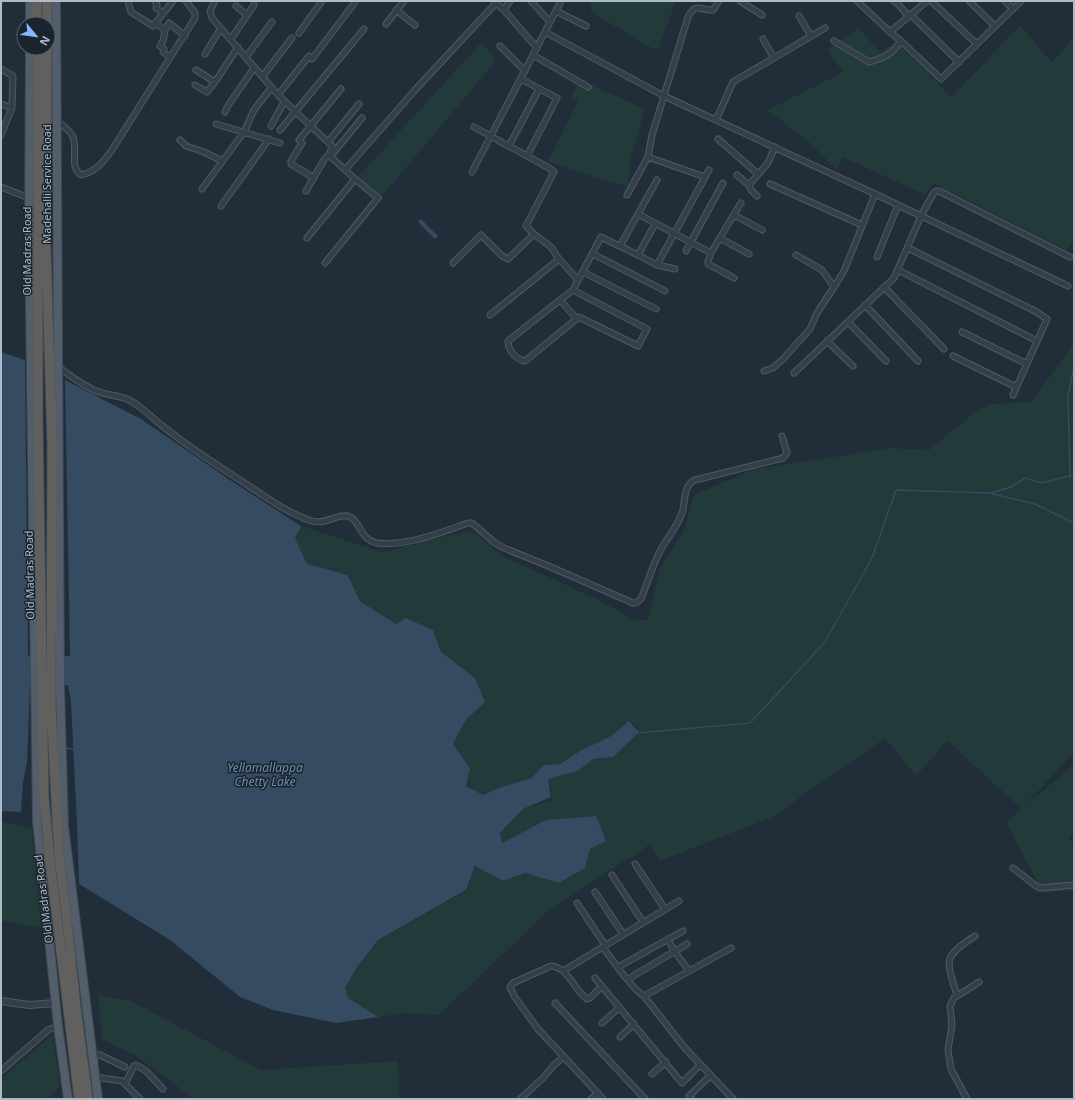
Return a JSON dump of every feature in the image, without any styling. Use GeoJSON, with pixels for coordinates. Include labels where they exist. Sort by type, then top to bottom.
{"type":"FeatureCollection","features":[{"type":"Feature","properties":{"kind":"highway"},"geometry":{"type":"LineString","coordinates":[[37,1],[38,16]]}},
{"type":"Feature","properties":{"kind":"highway"},"geometry":{"type":"LineString","coordinates":[[46,16],[47,1]]}},
{"type":"Feature","properties":{"kind":"highway","name":"Old Madras Road"},"geometry":{"type":"LineString","coordinates":[[38,56],[38,356],[35,413],[43,652],[59,856],[88,1099]]}},
{"type":"Feature","properties":{"kind":"highway","name":"Old Madras Road"},"geometry":{"type":"LineString","coordinates":[[43,652],[52,444],[46,247],[46,56]]}},
{"type":"Feature","properties":{"kind":"highway","name":"Old Madras Road"},"geometry":{"type":"LineString","coordinates":[[47,688],[44,797],[50,861],[79,1099]]}},
{"type":"Feature","properties":{"kind":"main road"},"geometry":{"type":"LineString","coordinates":[[30,1],[30,16]]}},
{"type":"Feature","properties":{"kind":"main road","name":"Madehalli Service Road"},"geometry":{"type":"LineString","coordinates":[[47,688],[61,649],[56,1]]}},
{"type":"Feature","properties":{"kind":"main road"},"geometry":{"type":"LineString","coordinates":[[30,56],[29,198],[35,413]]}},
{"type":"Feature","properties":{"kind":"main road"},"geometry":{"type":"LineString","coordinates":[[47,688],[37,821],[58,1026],[68,1099]]}},
{"type":"Feature","properties":{"kind":"main road"},"geometry":{"type":"LineString","coordinates":[[47,688],[98,1099]]}},
{"type":"Feature","properties":{"kind":"street"},"geometry":{"type":"LineString","coordinates":[[128,1],[131,12],[153,26],[172,1]]}},
{"type":"Feature","properties":{"kind":"street"},"geometry":{"type":"LineString","coordinates":[[155,1],[157,5],[156,8],[163,13]]}},
{"type":"Feature","properties":{"kind":"street"},"geometry":{"type":"LineString","coordinates":[[57,121],[66,128],[73,137],[75,144],[75,168],[77,172],[81,175],[96,169],[112,150],[195,18],[195,13],[186,1]]}},
{"type":"Feature","properties":{"kind":"street"},"geometry":{"type":"LineString","coordinates":[[215,1],[210,14],[271,88],[332,146],[330,156]]}},
{"type":"Feature","properties":{"kind":"street"},"geometry":{"type":"LineString","coordinates":[[299,32],[322,1]]}},
{"type":"Feature","properties":{"kind":"street"},"geometry":{"type":"LineString","coordinates":[[278,95],[308,56],[312,59],[356,1]]}},
{"type":"Feature","properties":{"kind":"street"},"geometry":{"type":"LineString","coordinates":[[386,24],[404,1]]}},
{"type":"Feature","properties":{"kind":"street"},"geometry":{"type":"LineString","coordinates":[[504,10],[510,1]]}},
{"type":"Feature","properties":{"kind":"street"},"geometry":{"type":"LineString","coordinates":[[531,1],[550,22]]}},
{"type":"Feature","properties":{"kind":"street"},"geometry":{"type":"LineString","coordinates":[[472,172],[561,1]]}},
{"type":"Feature","properties":{"kind":"street"},"geometry":{"type":"LineString","coordinates":[[627,194],[648,157],[652,135],[688,17],[694,8],[698,7],[713,10],[719,1]]}},
{"type":"Feature","properties":{"kind":"street"},"geometry":{"type":"LineString","coordinates":[[740,1],[762,15]]}},
{"type":"Feature","properties":{"kind":"street"},"geometry":{"type":"LineString","coordinates":[[857,1],[941,79],[1021,1]]}},
{"type":"Feature","properties":{"kind":"street"},"geometry":{"type":"LineString","coordinates":[[894,1],[959,62]]}},
{"type":"Feature","properties":{"kind":"street"},"geometry":{"type":"LineString","coordinates":[[890,32],[926,1]]}},
{"type":"Feature","properties":{"kind":"street"},"geometry":{"type":"LineString","coordinates":[[931,1],[977,44]]}},
{"type":"Feature","properties":{"kind":"street"},"geometry":{"type":"LineString","coordinates":[[1005,1],[1013,9]]}},
{"type":"Feature","properties":{"kind":"street"},"geometry":{"type":"LineString","coordinates":[[345,170],[495,2],[504,10],[537,48]]}},
{"type":"Feature","properties":{"kind":"street"},"geometry":{"type":"LineString","coordinates":[[970,2],[995,26]]}},
{"type":"Feature","properties":{"kind":"street"},"geometry":{"type":"LineString","coordinates":[[230,39],[254,5]]}},
{"type":"Feature","properties":{"kind":"street"},"geometry":{"type":"LineString","coordinates":[[236,6],[247,15]]}},
{"type":"Feature","properties":{"kind":"street"},"geometry":{"type":"LineString","coordinates":[[396,10],[414,25]]}},
{"type":"Feature","properties":{"kind":"street"},"geometry":{"type":"LineString","coordinates":[[556,11],[586,26]]}},
{"type":"Feature","properties":{"kind":"street"},"geometry":{"type":"LineString","coordinates":[[799,16],[812,36]]}},
{"type":"Feature","properties":{"kind":"street"},"geometry":{"type":"LineString","coordinates":[[246,57],[272,22]]}},
{"type":"Feature","properties":{"kind":"street"},"geometry":{"type":"LineString","coordinates":[[155,23],[165,30]]}},
{"type":"Feature","properties":{"kind":"street"},"geometry":{"type":"LineString","coordinates":[[170,57],[163,52],[164,49],[160,46],[163,42],[165,30],[169,23],[185,36]]}},
{"type":"Feature","properties":{"kind":"street"},"geometry":{"type":"LineString","coordinates":[[205,54],[221,28]]}},
{"type":"Feature","properties":{"kind":"street"},"geometry":{"type":"LineString","coordinates":[[716,120],[733,82],[825,28]]}},
{"type":"Feature","properties":{"kind":"street"},"geometry":{"type":"LineString","coordinates":[[280,130],[364,29]]}},
{"type":"Feature","properties":{"kind":"street"},"geometry":{"type":"LineString","coordinates":[[545,32],[664,96],[1068,286]]}},
{"type":"Feature","properties":{"kind":"street"},"geometry":{"type":"LineString","coordinates":[[262,77],[292,38]]}},
{"type":"Feature","properties":{"kind":"street"},"geometry":{"type":"LineString","coordinates":[[763,39],[774,58]]}},
{"type":"Feature","properties":{"kind":"street"},"geometry":{"type":"LineString","coordinates":[[834,41],[868,62],[883,58],[894,50],[901,41]]}},
{"type":"Feature","properties":{"kind":"street"},"geometry":{"type":"LineString","coordinates":[[500,46],[525,71]]}},
{"type":"Feature","properties":{"kind":"street"},"geometry":{"type":"LineString","coordinates":[[195,85],[208,92],[238,47]]}},
{"type":"Feature","properties":{"kind":"street"},"geometry":{"type":"LineString","coordinates":[[533,55],[588,86]]}},
{"type":"Feature","properties":{"kind":"street"},"geometry":{"type":"LineString","coordinates":[[225,112],[254,68]]}},
{"type":"Feature","properties":{"kind":"street"},"geometry":{"type":"LineString","coordinates":[[1,69],[13,76],[12,108],[1,135]]}},
{"type":"Feature","properties":{"kind":"street"},"geometry":{"type":"LineString","coordinates":[[196,70],[215,82]]}},
{"type":"Feature","properties":{"kind":"street"},"geometry":{"type":"LineString","coordinates":[[521,79],[557,98],[527,156]]}},
{"type":"Feature","properties":{"kind":"street"},"geometry":{"type":"LineString","coordinates":[[202,189],[244,132],[254,110],[271,88]]}},
{"type":"Feature","properties":{"kind":"street"},"geometry":{"type":"LineString","coordinates":[[314,178],[291,164],[302,143],[299,140],[341,89]]}},
{"type":"Feature","properties":{"kind":"street"},"geometry":{"type":"LineString","coordinates":[[508,146],[539,89]]}},
{"type":"Feature","properties":{"kind":"street"},"geometry":{"type":"LineString","coordinates":[[271,126],[284,102]]}},
{"type":"Feature","properties":{"kind":"street"},"geometry":{"type":"LineString","coordinates":[[1,104],[12,108]]}},
{"type":"Feature","properties":{"kind":"street"},"geometry":{"type":"LineString","coordinates":[[328,142],[359,104]]}},
{"type":"Feature","properties":{"kind":"street"},"geometry":{"type":"LineString","coordinates":[[306,191],[325,158],[330,156],[362,118]]}},
{"type":"Feature","properties":{"kind":"street"},"geometry":{"type":"LineString","coordinates":[[216,124],[280,143]]}},
{"type":"Feature","properties":{"kind":"street"},"geometry":{"type":"LineString","coordinates":[[474,127],[554,172],[526,226],[551,247],[559,259],[578,280]]}},
{"type":"Feature","properties":{"kind":"street"},"geometry":{"type":"LineString","coordinates":[[221,206],[269,139]]}},
{"type":"Feature","properties":{"kind":"street"},"geometry":{"type":"LineString","coordinates":[[718,139],[758,174]]}},
{"type":"Feature","properties":{"kind":"street"},"geometry":{"type":"LineString","coordinates":[[180,140],[186,146],[204,152],[222,161]]}},
{"type":"Feature","properties":{"kind":"street"},"geometry":{"type":"LineString","coordinates":[[749,185],[768,163],[774,147]]}},
{"type":"Feature","properties":{"kind":"street"},"geometry":{"type":"LineString","coordinates":[[325,263],[378,198],[330,156]]}},
{"type":"Feature","properties":{"kind":"street"},"geometry":{"type":"LineString","coordinates":[[648,157],[705,177]]}},
{"type":"Feature","properties":{"kind":"street"},"geometry":{"type":"LineString","coordinates":[[657,264],[709,170]]}},
{"type":"Feature","properties":{"kind":"street"},"geometry":{"type":"LineString","coordinates":[[737,174],[749,185],[751,190],[757,196]]}},
{"type":"Feature","properties":{"kind":"street"},"geometry":{"type":"LineString","coordinates":[[307,238],[355,179]]}},
{"type":"Feature","properties":{"kind":"street"},"geometry":{"type":"LineString","coordinates":[[620,246],[657,180]]}},
{"type":"Feature","properties":{"kind":"street"},"geometry":{"type":"LineString","coordinates":[[686,251],[723,183]]}},
{"type":"Feature","properties":{"kind":"street"},"geometry":{"type":"LineString","coordinates":[[770,184],[862,225]]}},
{"type":"Feature","properties":{"kind":"street"},"geometry":{"type":"LineString","coordinates":[[1,187],[29,198]]}},
{"type":"Feature","properties":{"kind":"street"},"geometry":{"type":"LineString","coordinates":[[794,373],[894,278],[921,216],[936,191],[939,191],[1070,256]]}},
{"type":"Feature","properties":{"kind":"street"},"geometry":{"type":"LineString","coordinates":[[764,371],[773,368],[783,359],[810,329],[817,313],[844,271],[875,194]]}},
{"type":"Feature","properties":{"kind":"street"},"geometry":{"type":"LineString","coordinates":[[734,278],[708,264],[708,261],[741,203]]}},
{"type":"Feature","properties":{"kind":"street"},"geometry":{"type":"LineString","coordinates":[[876,257],[898,205]]}},
{"type":"Feature","properties":{"kind":"street"},"geometry":{"type":"LineString","coordinates":[[638,214],[711,254]]}},
{"type":"Feature","properties":{"kind":"street"},"geometry":{"type":"LineString","coordinates":[[733,216],[736,216],[762,230]]}},
{"type":"Feature","properties":{"kind":"street"},"geometry":{"type":"LineString","coordinates":[[638,255],[655,224]]}},
{"type":"Feature","properties":{"kind":"street"},"geometry":{"type":"LineString","coordinates":[[453,263],[481,235],[502,256],[508,259],[534,234]]}},
{"type":"Feature","properties":{"kind":"street"},"geometry":{"type":"LineString","coordinates":[[573,290],[647,329],[638,346],[579,316],[525,361],[518,359],[508,347],[508,341],[573,290],[601,237],[657,264],[675,269]]}},
{"type":"Feature","properties":{"kind":"street"},"geometry":{"type":"LineString","coordinates":[[720,238],[749,254]]}},
{"type":"Feature","properties":{"kind":"street"},"geometry":{"type":"LineString","coordinates":[[908,248],[1035,311],[1047,319],[1013,395]]}},
{"type":"Feature","properties":{"kind":"street"},"geometry":{"type":"LineString","coordinates":[[593,254],[665,291]]}},
{"type":"Feature","properties":{"kind":"street"},"geometry":{"type":"LineString","coordinates":[[796,255],[822,270],[834,288]]}},
{"type":"Feature","properties":{"kind":"street"},"geometry":{"type":"LineString","coordinates":[[490,316],[559,259]]}},
{"type":"Feature","properties":{"kind":"street"},"geometry":{"type":"LineString","coordinates":[[898,270],[1037,342]]}},
{"type":"Feature","properties":{"kind":"street"},"geometry":{"type":"LineString","coordinates":[[583,272],[656,310]]}},
{"type":"Feature","properties":{"kind":"street"},"geometry":{"type":"LineString","coordinates":[[884,287],[944,349]]}},
{"type":"Feature","properties":{"kind":"street"},"geometry":{"type":"LineString","coordinates":[[560,300],[576,318]]}},
{"type":"Feature","properties":{"kind":"street"},"geometry":{"type":"LineString","coordinates":[[865,305],[918,361]]}},
{"type":"Feature","properties":{"kind":"street"},"geometry":{"type":"LineString","coordinates":[[848,322],[886,361]]}},
{"type":"Feature","properties":{"kind":"street"},"geometry":{"type":"LineString","coordinates":[[962,332],[1027,364]]}},
{"type":"Feature","properties":{"kind":"street"},"geometry":{"type":"LineString","coordinates":[[828,341],[853,366]]}},
{"type":"Feature","properties":{"kind":"street"},"geometry":{"type":"LineString","coordinates":[[953,356],[1016,387]]}},
{"type":"Feature","properties":{"kind":"street"},"geometry":{"type":"LineString","coordinates":[[58,367],[99,392],[120,396],[130,401],[167,431],[279,506],[304,518],[314,522],[320,522],[342,516],[348,516],[355,521],[366,539],[377,543],[413,540],[472,523],[504,548],[633,603],[636,603],[641,599],[658,554],[679,519],[685,493],[689,484],[695,480],[783,458],[787,453],[782,436]]}},
{"type":"Feature","properties":{"kind":"street"},"geometry":{"type":"LineString","coordinates":[[635,864],[665,909]]}},
{"type":"Feature","properties":{"kind":"street"},"geometry":{"type":"LineString","coordinates":[[1013,868],[1040,888],[1074,885]]}},
{"type":"Feature","properties":{"kind":"street"},"geometry":{"type":"LineString","coordinates":[[612,876],[643,922]]}},
{"type":"Feature","properties":{"kind":"street"},"geometry":{"type":"LineString","coordinates":[[595,892],[623,934]]}},
{"type":"Feature","properties":{"kind":"street"},"geometry":{"type":"LineString","coordinates":[[563,971],[679,901]]}},
{"type":"Feature","properties":{"kind":"street"},"geometry":{"type":"LineString","coordinates":[[577,903],[604,946],[628,979],[644,996],[677,1040],[733,1099]]}},
{"type":"Feature","properties":{"kind":"street"},"geometry":{"type":"LineString","coordinates":[[618,966],[683,931]]}},
{"type":"Feature","properties":{"kind":"street"},"geometry":{"type":"LineString","coordinates":[[958,996],[949,966],[950,956],[960,945],[975,936]]}},
{"type":"Feature","properties":{"kind":"street"},"geometry":{"type":"LineString","coordinates":[[668,940],[689,971]]}},
{"type":"Feature","properties":{"kind":"street"},"geometry":{"type":"LineString","coordinates":[[628,979],[687,944]]}},
{"type":"Feature","properties":{"kind":"street"},"geometry":{"type":"LineString","coordinates":[[644,996],[731,948]]}},
{"type":"Feature","properties":{"kind":"street"},"geometry":{"type":"LineString","coordinates":[[602,986],[590,998],[587,999],[563,971],[556,966],[546,967],[513,983],[510,987],[514,996],[538,1029],[603,1099]]}},
{"type":"Feature","properties":{"kind":"street"},"geometry":{"type":"LineString","coordinates":[[595,978],[682,1083],[700,1065]]}},
{"type":"Feature","properties":{"kind":"street"},"geometry":{"type":"LineString","coordinates":[[967,1099],[951,1069],[948,1053],[952,1025],[950,1006],[952,1001],[958,996],[979,982]]}},
{"type":"Feature","properties":{"kind":"street"},"geometry":{"type":"LineString","coordinates":[[1,1001],[30,1005],[56,1003]]}},
{"type":"Feature","properties":{"kind":"street"},"geometry":{"type":"LineString","coordinates":[[555,1003],[645,1099]]}},
{"type":"Feature","properties":{"kind":"street"},"geometry":{"type":"LineString","coordinates":[[602,1023],[620,1007]]}},
{"type":"Feature","properties":{"kind":"street"},"geometry":{"type":"LineString","coordinates":[[620,1037],[634,1024]]}},
{"type":"Feature","properties":{"kind":"street"},"geometry":{"type":"LineString","coordinates":[[1,1071],[48,1030],[58,1026]]}},
{"type":"Feature","properties":{"kind":"street"},"geometry":{"type":"LineString","coordinates":[[93,1054],[100,1055],[125,1067]]}},
{"type":"Feature","properties":{"kind":"street"},"geometry":{"type":"LineString","coordinates":[[520,1099],[564,1057]]}},
{"type":"Feature","properties":{"kind":"street"},"geometry":{"type":"LineString","coordinates":[[652,1074],[666,1062]]}},
{"type":"Feature","properties":{"kind":"street"},"geometry":{"type":"LineString","coordinates":[[125,1084],[134,1066],[136,1065],[146,1071],[163,1089]]}},
{"type":"Feature","properties":{"kind":"street"},"geometry":{"type":"LineString","coordinates":[[692,1099],[689,1096],[710,1076]]}},
{"type":"Feature","properties":{"kind":"street"},"geometry":{"type":"LineString","coordinates":[[96,1077],[118,1080],[125,1084],[140,1099]]}},
{"type":"Feature","properties":{"kind":"street"},"geometry":{"type":"LineString","coordinates":[[591,1099],[598,1093]]}},
{"type":"Feature","properties":{"kind":"green space"},"geometry":{"type":"Polygon","coordinates":[[[590,1],[676,1],[657,51],[591,12],[590,1]]]}},
{"type":"Feature","properties":{"kind":"green space"},"geometry":{"type":"Polygon","coordinates":[[[1020,25],[1052,63],[1074,36],[1074,239],[1066,250],[933,183],[925,195],[843,157],[837,170],[809,142],[792,130],[784,122],[766,111],[843,72],[827,50],[858,28],[880,52],[896,42],[952,97],[1020,25]]]}},
{"type":"Feature","properties":{"kind":"green space"},"geometry":{"type":"Polygon","coordinates":[[[482,42],[492,54],[495,62],[382,196],[357,178],[482,42]]]}},
{"type":"Feature","properties":{"kind":"green space"},"geometry":{"type":"Polygon","coordinates":[[[580,80],[645,109],[631,158],[628,187],[548,162],[578,101],[571,97],[580,80]]]}},
{"type":"Feature","properties":{"kind":"green space"},"geometry":{"type":"Polygon","coordinates":[[[1072,345],[1074,345],[1074,753],[1022,808],[1074,765],[1074,831],[1069,837],[1074,848],[1074,890],[1043,893],[1006,822],[1022,809],[947,741],[916,776],[885,738],[772,817],[660,861],[649,845],[547,912],[439,1015],[403,1013],[378,1017],[348,999],[345,988],[357,967],[378,940],[466,891],[475,866],[503,881],[525,873],[559,883],[585,868],[590,849],[606,841],[596,816],[546,820],[502,843],[500,833],[523,809],[553,800],[548,779],[578,771],[593,759],[613,757],[639,728],[629,721],[611,736],[580,751],[559,764],[543,764],[532,778],[501,787],[483,795],[466,786],[470,768],[453,744],[466,721],[485,702],[475,678],[441,652],[433,630],[406,618],[396,624],[360,601],[349,575],[307,564],[295,538],[301,526],[382,552],[466,531],[475,533],[502,556],[593,597],[633,619],[648,620],[660,568],[684,530],[694,495],[752,470],[889,448],[929,450],[970,416],[990,404],[1032,402],[1072,345]]]}},
{"type":"Feature","properties":{"kind":"green space"},"geometry":{"type":"Polygon","coordinates":[[[1,821],[32,829],[41,928],[1,921],[1,821]]]}},
{"type":"Feature","properties":{"kind":"green space"},"geometry":{"type":"Polygon","coordinates":[[[98,995],[131,1001],[261,1070],[398,1061],[399,1099],[192,1099],[135,1055],[102,1039],[98,995]]]}},
{"type":"Feature","properties":{"kind":"green space"},"geometry":{"type":"Polygon","coordinates":[[[53,1034],[60,1085],[48,1099],[1,1099],[1,1079],[53,1034]]]}},
{"type":"Feature","properties":{"kind":"water"},"geometry":{"type":"Polygon","coordinates":[[[421,219],[438,236],[435,239],[418,222],[421,219]]]}},
{"type":"Feature","properties":{"kind":"water","name":"Yellamallappa Chetty Lake"},"geometry":{"type":"Polygon","coordinates":[[[1,352],[25,360],[28,656],[70,656],[65,380],[141,419],[233,482],[301,526],[295,538],[307,564],[348,575],[360,601],[396,624],[406,618],[433,630],[441,652],[475,678],[485,702],[466,720],[453,744],[470,768],[466,786],[483,795],[501,787],[532,778],[543,765],[560,764],[580,751],[611,736],[629,721],[639,732],[613,757],[593,759],[578,771],[548,779],[551,797],[523,809],[500,833],[502,843],[546,820],[596,816],[606,841],[590,849],[585,868],[559,883],[525,873],[503,881],[475,866],[466,890],[378,940],[357,967],[345,988],[348,998],[378,1017],[336,1023],[273,1010],[240,997],[170,940],[79,884],[71,702],[68,685],[30,686],[27,762],[23,783],[21,812],[1,811],[1,352]]]}},
{"type":"Feature","properties":{"kind":"waterway"},"geometry":{"type":"LineString","coordinates":[[1070,477],[1068,395],[1074,367]]}},
{"type":"Feature","properties":{"kind":"waterway"},"geometry":{"type":"LineString","coordinates":[[991,493],[1011,487],[1025,478],[1041,483],[1074,475]]}},
{"type":"Feature","properties":{"kind":"waterway"},"geometry":{"type":"LineString","coordinates":[[637,733],[750,723],[825,642],[872,558],[896,490],[989,493],[1035,504],[1074,523]]}},
{"type":"Feature","properties":{"kind":"waterway"},"geometry":{"type":"LineString","coordinates":[[64,747],[74,750]]}}]}
